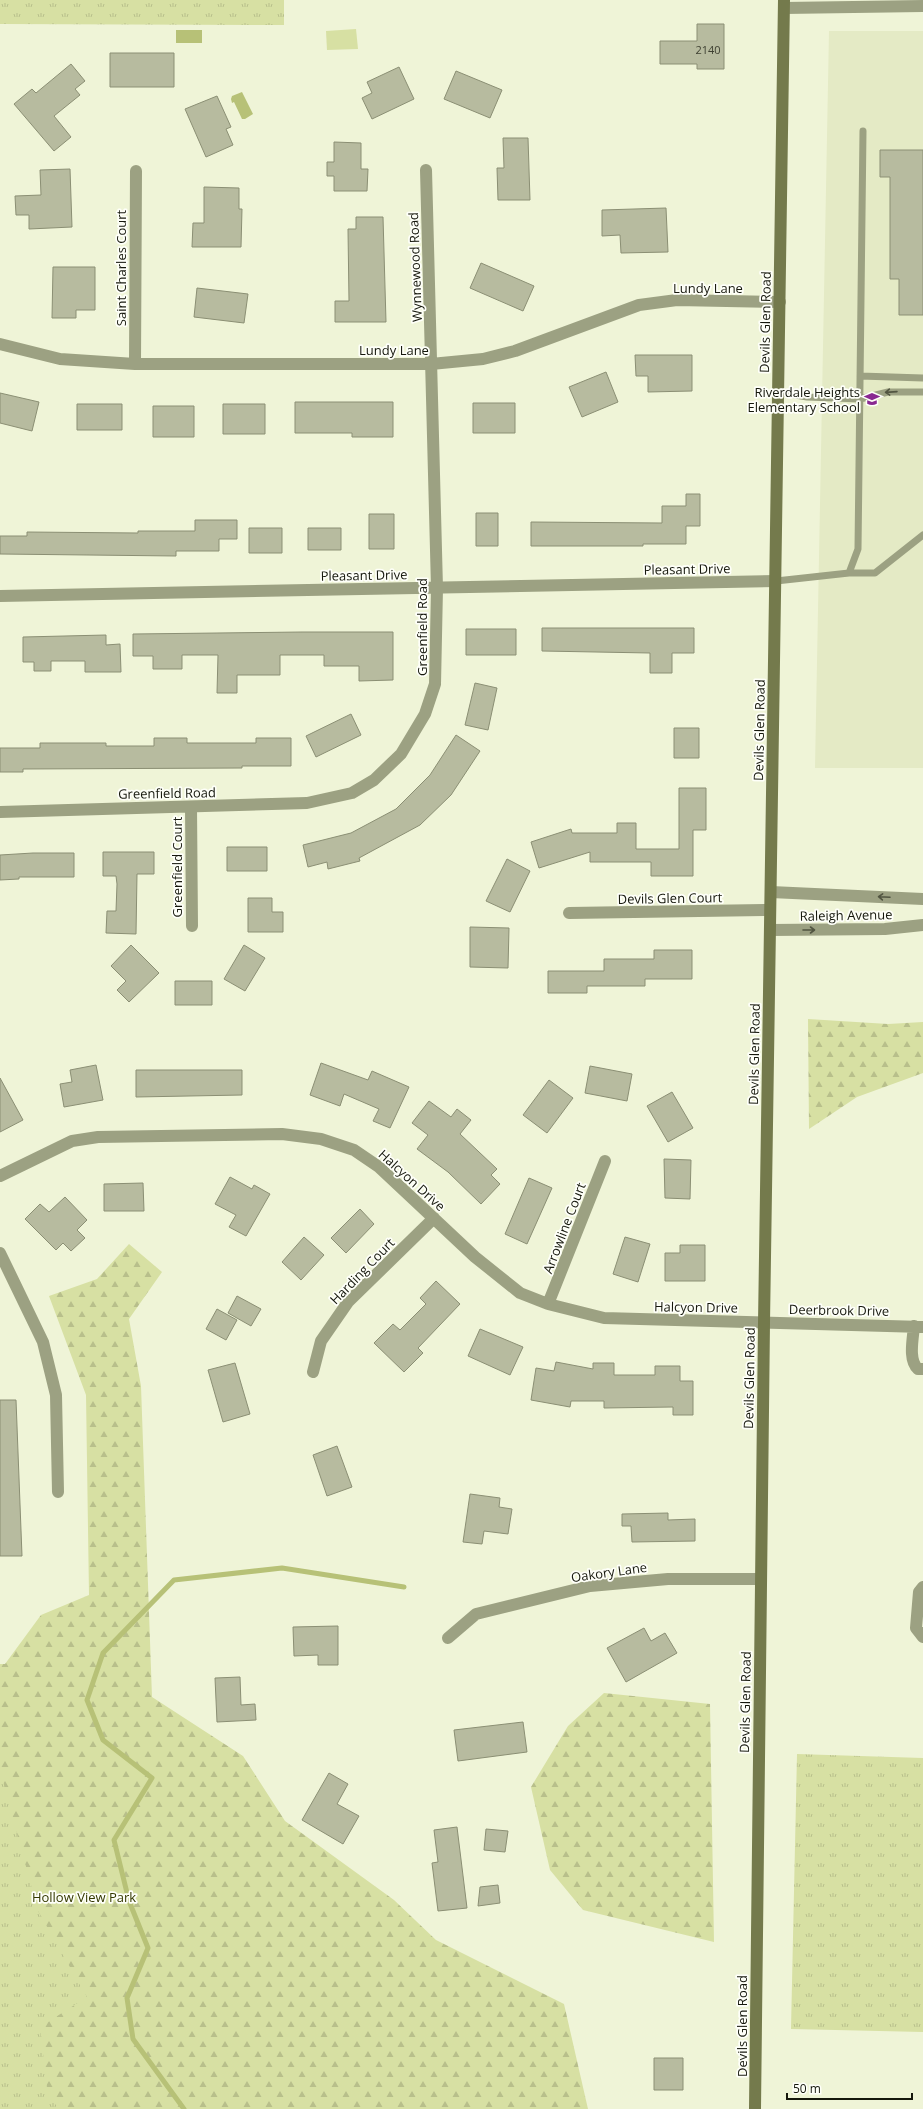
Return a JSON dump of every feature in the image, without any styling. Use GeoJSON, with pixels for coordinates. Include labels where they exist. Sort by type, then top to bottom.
{"type":"FeatureCollection","features":[{"type":"Feature","properties":{"kind":"main road","name":"Devils Glen Road"},"geometry":{"type":"LineString","coordinates":[[755,2109],[764,1322],[784,4]]}},
{"type":"Feature","properties":{"kind":"street"},"geometry":{"type":"LineString","coordinates":[[784,4],[923,6]]}},
{"type":"Feature","properties":{"kind":"street","name":"Wynnewood Road"},"geometry":{"type":"LineString","coordinates":[[426,170],[432,364]]}},
{"type":"Feature","properties":{"kind":"street","name":"Saint Charles Court"},"geometry":{"type":"LineString","coordinates":[[135,364],[136,171]]}},
{"type":"Feature","properties":{"kind":"street","name":"Lundy Lane"},"geometry":{"type":"LineString","coordinates":[[0,344],[60,359],[135,364],[432,364],[482,359],[515,351],[639,305],[677,300],[780,302]]}},
{"type":"Feature","properties":{"kind":"street","name":"Greenfield Road"},"geometry":{"type":"LineString","coordinates":[[0,812],[50,809],[191,807],[307,803],[352,793],[374,780],[401,754],[425,714],[435,684],[436,588],[432,364]]}},
{"type":"Feature","properties":{"kind":"street","name":"Pleasant Drive"},"geometry":{"type":"LineString","coordinates":[[0,596],[776,581]]}},
{"type":"Feature","properties":{"kind":"street","name":"Greenfield Court"},"geometry":{"type":"LineString","coordinates":[[191,807],[192,926]]}},
{"type":"Feature","properties":{"kind":"street","name":"Raleigh Avenue"},"geometry":{"type":"LineString","coordinates":[[771,892],[923,899]]}},
{"type":"Feature","properties":{"kind":"street","name":"Devils Glen Court"},"geometry":{"type":"LineString","coordinates":[[569,913],[770,910]]}},
{"type":"Feature","properties":{"kind":"street","name":"Raleigh Avenue"},"geometry":{"type":"LineString","coordinates":[[770,930],[885,929],[923,925]]}},
{"type":"Feature","properties":{"kind":"street","name":"Halcyon Drive"},"geometry":{"type":"LineString","coordinates":[[0,1176],[72,1141],[98,1137],[282,1134],[321,1139],[354,1150],[379,1167],[475,1257],[520,1293],[548,1304],[604,1318],[764,1322]]}},
{"type":"Feature","properties":{"kind":"street","name":"Arrowline Court"},"geometry":{"type":"LineString","coordinates":[[548,1304],[605,1161]]}},
{"type":"Feature","properties":{"kind":"street","name":"Harding Court"},"geometry":{"type":"LineString","coordinates":[[313,1372],[321,1341],[348,1302],[434,1218]]}},
{"type":"Feature","properties":{"kind":"street"},"geometry":{"type":"LineString","coordinates":[[0,1253],[43,1342],[56,1395],[58,1492]]}},
{"type":"Feature","properties":{"kind":"street","name":"Deerbrook Drive"},"geometry":{"type":"LineString","coordinates":[[764,1322],[918,1326],[913,1359],[914,1366],[918,1369],[923,1369]]}},
{"type":"Feature","properties":{"kind":"street","name":"Oakory Lane"},"geometry":{"type":"LineString","coordinates":[[448,1638],[476,1614],[590,1586],[668,1579],[761,1578]]}},
{"type":"Feature","properties":{"kind":"street"},"geometry":{"type":"LineString","coordinates":[[923,1587],[920,1592],[916,1628],[923,1637]]}},
{"type":"Feature","properties":{"kind":"lane"},"geometry":{"type":"LineString","coordinates":[[849,573],[858,549],[863,131]]}},
{"type":"Feature","properties":{"kind":"lane"},"geometry":{"type":"LineString","coordinates":[[860,376],[923,378]]}},
{"type":"Feature","properties":{"kind":"lane"},"geometry":{"type":"LineString","coordinates":[[778,392],[807,397],[860,399],[888,392],[923,392]]}},
{"type":"Feature","properties":{"kind":"lane"},"geometry":{"type":"LineString","coordinates":[[776,581],[849,573],[875,573],[923,535]]}},
{"type":"Feature","properties":{"kind":"shaded area"},"geometry":{"type":"Polygon","coordinates":[[[176,30],[202,30],[202,43],[176,43],[176,30]]]}},
{"type":"Feature","properties":{"kind":"shaded area","name":"Riverdale Heights Elementary School"},"geometry":{"type":"Polygon","coordinates":[[[829,31],[923,31],[923,768],[815,768],[829,31]]]}},
{"type":"Feature","properties":{"kind":"shaded area"},"geometry":{"type":"Polygon","coordinates":[[[242,92],[253,114],[245,119],[242,119],[231,99],[232,96],[242,92]]]}},
{"type":"Feature","properties":{"kind":"green space"},"geometry":{"type":"Polygon","coordinates":[[[0,0],[284,0],[284,25],[0,24],[0,0]]]}},
{"type":"Feature","properties":{"kind":"green space"},"geometry":{"type":"Polygon","coordinates":[[[356,29],[358,49],[327,50],[326,31],[356,29]]]}},
{"type":"Feature","properties":{"kind":"green space"},"geometry":{"type":"Polygon","coordinates":[[[808,1019],[888,1024],[923,1022],[923,1073],[857,1097],[809,1129],[808,1019]]]}},
{"type":"Feature","properties":{"kind":"green space","name":"Hollow View Park"},"geometry":{"type":"Polygon","coordinates":[[[129,1244],[162,1272],[129,1319],[141,1386],[152,1697],[243,1756],[285,1821],[394,1900],[436,1940],[564,2004],[588,2109],[58,2109],[47,2088],[40,2027],[87,1997],[38,1911],[0,1770],[0,1664],[5,1664],[41,1615],[89,1595],[86,1395],[49,1296],[97,1279],[129,1244]]]}},
{"type":"Feature","properties":{"kind":"green space"},"geometry":{"type":"Polygon","coordinates":[[[604,1693],[710,1704],[714,1942],[583,1910],[550,1870],[531,1787],[568,1726],[604,1693]]]}},
{"type":"Feature","properties":{"kind":"green space","name":"Hollow View Park"},"geometry":{"type":"Polygon","coordinates":[[[0,1723],[369,2109],[0,2109],[0,1723]]]}},
{"type":"Feature","properties":{"kind":"green space"},"geometry":{"type":"Polygon","coordinates":[[[797,1754],[923,1758],[923,2032],[791,2029],[797,1754]]]}},
{"type":"Feature","properties":{"kind":"building"},"geometry":{"type":"Polygon","coordinates":[[[697,24],[724,24],[724,69],[697,69],[697,64],[660,64],[660,41],[697,41],[697,24]]]}},
{"type":"Feature","properties":{"kind":"building"},"geometry":{"type":"Polygon","coordinates":[[[110,53],[174,53],[174,87],[110,87],[110,53]]]}},
{"type":"Feature","properties":{"kind":"building"},"geometry":{"type":"Polygon","coordinates":[[[71,64],[85,81],[75,89],[80,95],[54,116],[71,137],[54,151],[14,104],[32,89],[36,93],[71,64]]]}},
{"type":"Feature","properties":{"kind":"building"},"geometry":{"type":"Polygon","coordinates":[[[399,67],[414,99],[372,119],[362,98],[372,93],[367,82],[399,67]]]}},
{"type":"Feature","properties":{"kind":"building"},"geometry":{"type":"Polygon","coordinates":[[[456,71],[502,90],[490,118],[444,99],[456,71]]]}},
{"type":"Feature","properties":{"kind":"building"},"geometry":{"type":"Polygon","coordinates":[[[217,96],[231,127],[226,129],[233,145],[206,157],[185,109],[217,96]]]}},
{"type":"Feature","properties":{"kind":"building"},"geometry":{"type":"Polygon","coordinates":[[[503,138],[528,138],[530,200],[498,200],[497,168],[504,168],[503,138]]]}},
{"type":"Feature","properties":{"kind":"building"},"geometry":{"type":"Polygon","coordinates":[[[334,142],[361,143],[361,169],[368,169],[367,191],[334,191],[334,176],[327,176],[327,162],[334,162],[334,142]]]}},
{"type":"Feature","properties":{"kind":"building"},"geometry":{"type":"Polygon","coordinates":[[[880,150],[923,150],[923,315],[899,315],[899,279],[890,279],[890,177],[880,177],[880,150]]]}},
{"type":"Feature","properties":{"kind":"building"},"geometry":{"type":"Polygon","coordinates":[[[70,169],[72,227],[29,229],[29,215],[16,215],[15,196],[41,195],[40,170],[70,169]]]}},
{"type":"Feature","properties":{"kind":"building"},"geometry":{"type":"Polygon","coordinates":[[[204,187],[239,188],[239,209],[242,209],[241,247],[192,247],[193,223],[204,223],[204,187]]]}},
{"type":"Feature","properties":{"kind":"building"},"geometry":{"type":"Polygon","coordinates":[[[666,208],[668,252],[621,253],[620,235],[602,236],[602,210],[666,208]]]}},
{"type":"Feature","properties":{"kind":"building"},"geometry":{"type":"Polygon","coordinates":[[[356,217],[383,217],[386,322],[335,322],[335,301],[349,301],[348,229],[356,229],[356,217]]]}},
{"type":"Feature","properties":{"kind":"building"},"geometry":{"type":"Polygon","coordinates":[[[481,263],[534,286],[523,311],[470,288],[481,263]]]}},
{"type":"Feature","properties":{"kind":"building"},"geometry":{"type":"Polygon","coordinates":[[[53,267],[95,267],[95,310],[76,310],[76,318],[52,318],[53,267]]]}},
{"type":"Feature","properties":{"kind":"building"},"geometry":{"type":"Polygon","coordinates":[[[197,288],[248,294],[244,323],[194,317],[197,288]]]}},
{"type":"Feature","properties":{"kind":"building"},"geometry":{"type":"Polygon","coordinates":[[[635,355],[692,355],[692,391],[648,392],[648,376],[636,376],[635,355]]]}},
{"type":"Feature","properties":{"kind":"building"},"geometry":{"type":"Polygon","coordinates":[[[606,372],[618,402],[582,417],[569,387],[606,372]]]}},
{"type":"Feature","properties":{"kind":"building"},"geometry":{"type":"Polygon","coordinates":[[[0,393],[39,402],[32,431],[0,423],[0,393]]]}},
{"type":"Feature","properties":{"kind":"building"},"geometry":{"type":"Polygon","coordinates":[[[295,402],[393,402],[393,437],[352,437],[352,433],[295,433],[295,402]]]}},
{"type":"Feature","properties":{"kind":"building"},"geometry":{"type":"Polygon","coordinates":[[[473,403],[515,403],[515,433],[473,433],[473,403]]]}},
{"type":"Feature","properties":{"kind":"building"},"geometry":{"type":"Polygon","coordinates":[[[77,404],[122,404],[122,430],[77,430],[77,404]]]}},
{"type":"Feature","properties":{"kind":"building"},"geometry":{"type":"Polygon","coordinates":[[[223,404],[265,404],[265,434],[223,434],[223,404]]]}},
{"type":"Feature","properties":{"kind":"building"},"geometry":{"type":"Polygon","coordinates":[[[153,406],[194,406],[194,437],[153,437],[153,406]]]}},
{"type":"Feature","properties":{"kind":"building"},"geometry":{"type":"Polygon","coordinates":[[[686,494],[700,494],[700,526],[686,526],[686,544],[643,544],[643,546],[531,546],[531,522],[662,523],[662,506],[686,506],[686,494]]]}},
{"type":"Feature","properties":{"kind":"building"},"geometry":{"type":"Polygon","coordinates":[[[476,513],[498,513],[498,546],[476,546],[476,513]]]}},
{"type":"Feature","properties":{"kind":"building"},"geometry":{"type":"Polygon","coordinates":[[[369,514],[394,514],[394,549],[369,549],[369,514]]]}},
{"type":"Feature","properties":{"kind":"building"},"geometry":{"type":"Polygon","coordinates":[[[195,520],[237,520],[237,539],[219,539],[219,551],[176,551],[176,556],[0,554],[0,536],[27,536],[27,532],[138,533],[138,531],[195,531],[195,520]]]}},
{"type":"Feature","properties":{"kind":"building"},"geometry":{"type":"Polygon","coordinates":[[[249,528],[282,528],[282,553],[249,553],[249,528]]]}},
{"type":"Feature","properties":{"kind":"building"},"geometry":{"type":"Polygon","coordinates":[[[308,528],[341,528],[341,550],[308,550],[308,528]]]}},
{"type":"Feature","properties":{"kind":"building"},"geometry":{"type":"Polygon","coordinates":[[[542,628],[694,628],[694,653],[672,653],[672,673],[650,673],[650,653],[542,651],[542,628]]]}},
{"type":"Feature","properties":{"kind":"building"},"geometry":{"type":"Polygon","coordinates":[[[466,629],[516,629],[516,655],[466,655],[466,629]]]}},
{"type":"Feature","properties":{"kind":"building"},"geometry":{"type":"Polygon","coordinates":[[[393,632],[393,680],[359,681],[359,666],[324,666],[324,655],[280,655],[280,675],[237,675],[237,693],[217,693],[218,655],[182,655],[182,669],[153,669],[153,656],[133,656],[133,634],[393,632]]]}},
{"type":"Feature","properties":{"kind":"building"},"geometry":{"type":"Polygon","coordinates":[[[106,635],[106,645],[120,644],[121,672],[85,672],[85,661],[51,661],[51,671],[34,671],[34,662],[23,662],[23,637],[106,635]]]}},
{"type":"Feature","properties":{"kind":"building"},"geometry":{"type":"Polygon","coordinates":[[[475,683],[497,688],[488,730],[465,725],[475,683]]]}},
{"type":"Feature","properties":{"kind":"building"},"geometry":{"type":"Polygon","coordinates":[[[351,714],[361,735],[316,757],[306,736],[351,714]]]}},
{"type":"Feature","properties":{"kind":"building"},"geometry":{"type":"Polygon","coordinates":[[[674,728],[699,728],[699,758],[674,758],[674,728]]]}},
{"type":"Feature","properties":{"kind":"building"},"geometry":{"type":"Polygon","coordinates":[[[456,735],[480,751],[451,795],[420,825],[359,858],[360,861],[328,869],[327,862],[308,867],[303,845],[351,833],[396,809],[430,775],[456,735]]]}},
{"type":"Feature","properties":{"kind":"building"},"geometry":{"type":"Polygon","coordinates":[[[154,738],[187,738],[187,743],[256,743],[256,738],[291,738],[291,766],[242,766],[242,768],[23,769],[23,772],[0,772],[0,748],[40,748],[40,743],[106,743],[106,746],[154,746],[154,738]]]}},
{"type":"Feature","properties":{"kind":"building"},"geometry":{"type":"Polygon","coordinates":[[[679,788],[706,788],[706,830],[693,830],[693,876],[651,876],[651,862],[590,862],[590,852],[539,868],[531,842],[571,829],[572,833],[617,833],[617,823],[636,823],[636,849],[679,849],[679,788]]]}},
{"type":"Feature","properties":{"kind":"building"},"geometry":{"type":"Polygon","coordinates":[[[227,847],[267,847],[267,871],[227,871],[227,847]]]}},
{"type":"Feature","properties":{"kind":"building"},"geometry":{"type":"Polygon","coordinates":[[[103,852],[154,852],[154,874],[137,874],[136,934],[106,933],[107,911],[116,911],[117,884],[116,876],[103,876],[103,852]]]}},
{"type":"Feature","properties":{"kind":"building"},"geometry":{"type":"Polygon","coordinates":[[[74,853],[74,877],[19,877],[19,879],[0,880],[0,855],[74,853]]]}},
{"type":"Feature","properties":{"kind":"building"},"geometry":{"type":"Polygon","coordinates":[[[507,859],[530,871],[510,912],[486,901],[507,859]]]}},
{"type":"Feature","properties":{"kind":"building"},"geometry":{"type":"Polygon","coordinates":[[[248,898],[272,898],[272,912],[283,912],[283,932],[248,932],[248,898]]]}},
{"type":"Feature","properties":{"kind":"building"},"geometry":{"type":"Polygon","coordinates":[[[470,927],[509,928],[508,968],[470,967],[470,927]]]}},
{"type":"Feature","properties":{"kind":"building"},"geometry":{"type":"Polygon","coordinates":[[[131,945],[159,973],[129,1002],[117,990],[126,981],[111,966],[131,945]]]}},
{"type":"Feature","properties":{"kind":"building"},"geometry":{"type":"Polygon","coordinates":[[[244,945],[265,958],[245,991],[224,979],[244,945]]]}},
{"type":"Feature","properties":{"kind":"building"},"geometry":{"type":"Polygon","coordinates":[[[654,950],[692,950],[692,979],[645,979],[645,986],[587,986],[587,993],[548,993],[548,971],[604,971],[604,959],[654,959],[654,950]]]}},
{"type":"Feature","properties":{"kind":"building"},"geometry":{"type":"Polygon","coordinates":[[[175,981],[212,981],[212,1005],[175,1005],[175,981]]]}},
{"type":"Feature","properties":{"kind":"building"},"geometry":{"type":"Polygon","coordinates":[[[321,1063],[368,1080],[372,1071],[409,1087],[390,1128],[373,1121],[379,1109],[344,1094],[340,1106],[310,1095],[321,1063]]]}},
{"type":"Feature","properties":{"kind":"building"},"geometry":{"type":"Polygon","coordinates":[[[96,1065],[103,1100],[64,1107],[60,1084],[72,1082],[70,1070],[96,1065]]]}},
{"type":"Feature","properties":{"kind":"building"},"geometry":{"type":"Polygon","coordinates":[[[590,1066],[632,1074],[627,1101],[585,1093],[590,1066]]]}},
{"type":"Feature","properties":{"kind":"building"},"geometry":{"type":"Polygon","coordinates":[[[136,1070],[242,1070],[242,1095],[136,1097],[136,1070]]]}},
{"type":"Feature","properties":{"kind":"building"},"geometry":{"type":"Polygon","coordinates":[[[0,1078],[23,1120],[0,1132],[0,1078]]]}},
{"type":"Feature","properties":{"kind":"building"},"geometry":{"type":"Polygon","coordinates":[[[549,1080],[573,1098],[547,1133],[523,1115],[549,1080]]]}},
{"type":"Feature","properties":{"kind":"building"},"geometry":{"type":"Polygon","coordinates":[[[672,1092],[693,1128],[668,1142],[647,1106],[672,1092]]]}},
{"type":"Feature","properties":{"kind":"building"},"geometry":{"type":"Polygon","coordinates":[[[429,1101],[451,1117],[457,1109],[471,1120],[460,1134],[497,1169],[491,1175],[500,1184],[481,1204],[448,1172],[417,1149],[428,1135],[412,1123],[429,1101]]]}},
{"type":"Feature","properties":{"kind":"building"},"geometry":{"type":"Polygon","coordinates":[[[664,1159],[691,1160],[690,1199],[665,1198],[664,1159]]]}},
{"type":"Feature","properties":{"kind":"building"},"geometry":{"type":"Polygon","coordinates":[[[230,1177],[252,1189],[254,1185],[270,1194],[246,1236],[229,1227],[236,1215],[215,1204],[230,1177]]]}},
{"type":"Feature","properties":{"kind":"building"},"geometry":{"type":"Polygon","coordinates":[[[529,1178],[552,1188],[527,1244],[505,1234],[529,1178]]]}},
{"type":"Feature","properties":{"kind":"building"},"geometry":{"type":"Polygon","coordinates":[[[143,1183],[144,1211],[104,1211],[104,1184],[143,1183]]]}},
{"type":"Feature","properties":{"kind":"building"},"geometry":{"type":"Polygon","coordinates":[[[65,1197],[87,1220],[77,1230],[85,1238],[71,1251],[63,1243],[56,1250],[25,1219],[40,1204],[49,1212],[65,1197]]]}},
{"type":"Feature","properties":{"kind":"building"},"geometry":{"type":"Polygon","coordinates":[[[360,1209],[374,1224],[346,1253],[331,1238],[360,1209]]]}},
{"type":"Feature","properties":{"kind":"building"},"geometry":{"type":"Polygon","coordinates":[[[304,1237],[324,1255],[301,1280],[282,1262],[304,1237]]]}},
{"type":"Feature","properties":{"kind":"building"},"geometry":{"type":"Polygon","coordinates":[[[625,1237],[650,1244],[638,1282],[613,1274],[625,1237]]]}},
{"type":"Feature","properties":{"kind":"building"},"geometry":{"type":"Polygon","coordinates":[[[680,1245],[705,1245],[705,1281],[665,1281],[665,1253],[680,1253],[680,1245]]]}},
{"type":"Feature","properties":{"kind":"building"},"geometry":{"type":"Polygon","coordinates":[[[436,1281],[460,1304],[418,1348],[423,1353],[404,1372],[374,1343],[393,1324],[400,1330],[426,1304],[420,1298],[436,1281]]]}},
{"type":"Feature","properties":{"kind":"building"},"geometry":{"type":"Polygon","coordinates":[[[237,1296],[261,1309],[251,1326],[228,1313],[237,1296]]]}},
{"type":"Feature","properties":{"kind":"building"},"geometry":{"type":"Polygon","coordinates":[[[217,1309],[237,1320],[226,1340],[206,1329],[217,1309]]]}},
{"type":"Feature","properties":{"kind":"building"},"geometry":{"type":"Polygon","coordinates":[[[480,1329],[523,1347],[510,1375],[468,1356],[480,1329]]]}},
{"type":"Feature","properties":{"kind":"building"},"geometry":{"type":"Polygon","coordinates":[[[556,1362],[593,1369],[593,1363],[614,1363],[614,1375],[655,1375],[655,1366],[680,1366],[680,1381],[693,1381],[693,1415],[673,1415],[673,1407],[604,1408],[604,1401],[571,1401],[570,1407],[531,1400],[536,1368],[554,1371],[556,1362]]]}},
{"type":"Feature","properties":{"kind":"building"},"geometry":{"type":"Polygon","coordinates":[[[235,1363],[250,1414],[223,1422],[208,1370],[235,1363]]]}},
{"type":"Feature","properties":{"kind":"building"},"geometry":{"type":"Polygon","coordinates":[[[0,1400],[16,1400],[22,1556],[0,1556],[0,1400]]]}},
{"type":"Feature","properties":{"kind":"building"},"geometry":{"type":"Polygon","coordinates":[[[337,1446],[352,1487],[327,1496],[313,1455],[337,1446]]]}},
{"type":"Feature","properties":{"kind":"building"},"geometry":{"type":"Polygon","coordinates":[[[470,1494],[500,1498],[499,1507],[512,1509],[508,1534],[484,1531],[482,1544],[463,1542],[470,1494]]]}},
{"type":"Feature","properties":{"kind":"building"},"geometry":{"type":"Polygon","coordinates":[[[668,1513],[668,1520],[695,1519],[695,1541],[632,1542],[631,1526],[622,1526],[622,1514],[668,1513]]]}},
{"type":"Feature","properties":{"kind":"building"},"geometry":{"type":"Polygon","coordinates":[[[338,1626],[338,1665],[318,1665],[318,1655],[294,1656],[293,1627],[338,1626]]]}},
{"type":"Feature","properties":{"kind":"building"},"geometry":{"type":"Polygon","coordinates":[[[644,1628],[651,1641],[665,1633],[677,1653],[626,1682],[607,1648],[644,1628]]]}},
{"type":"Feature","properties":{"kind":"building"},"geometry":{"type":"Polygon","coordinates":[[[240,1677],[241,1705],[255,1704],[256,1720],[217,1722],[215,1678],[240,1677]]]}},
{"type":"Feature","properties":{"kind":"building"},"geometry":{"type":"Polygon","coordinates":[[[523,1722],[527,1752],[458,1761],[454,1730],[523,1722]]]}},
{"type":"Feature","properties":{"kind":"building"},"geometry":{"type":"Polygon","coordinates":[[[329,1773],[348,1784],[337,1804],[359,1816],[343,1844],[302,1820],[329,1773]]]}},
{"type":"Feature","properties":{"kind":"building"},"geometry":{"type":"Polygon","coordinates":[[[457,1827],[467,1908],[438,1911],[432,1863],[438,1862],[434,1830],[457,1827]]]}},
{"type":"Feature","properties":{"kind":"building"},"geometry":{"type":"Polygon","coordinates":[[[486,1829],[508,1831],[505,1852],[484,1850],[486,1829]]]}},
{"type":"Feature","properties":{"kind":"building"},"geometry":{"type":"Polygon","coordinates":[[[498,1885],[500,1903],[478,1906],[480,1887],[498,1885]]]}},
{"type":"Feature","properties":{"kind":"building"},"geometry":{"type":"Polygon","coordinates":[[[654,2058],[683,2058],[683,2090],[654,2090],[654,2058]]]}},
{"type":"Feature","properties":{"kind":"waterway"},"geometry":{"type":"LineString","coordinates":[[184,2109],[133,2039],[127,1998],[148,1948],[129,1901],[114,1840],[152,1778],[103,1740],[87,1700],[103,1653],[174,1580],[282,1568],[404,1587]]}},
{"type":"Feature","properties":{"kind":"place","name":"Riverdale Heights Elementary School"},"geometry":{"type":"Point","coordinates":[872,399]}}]}
